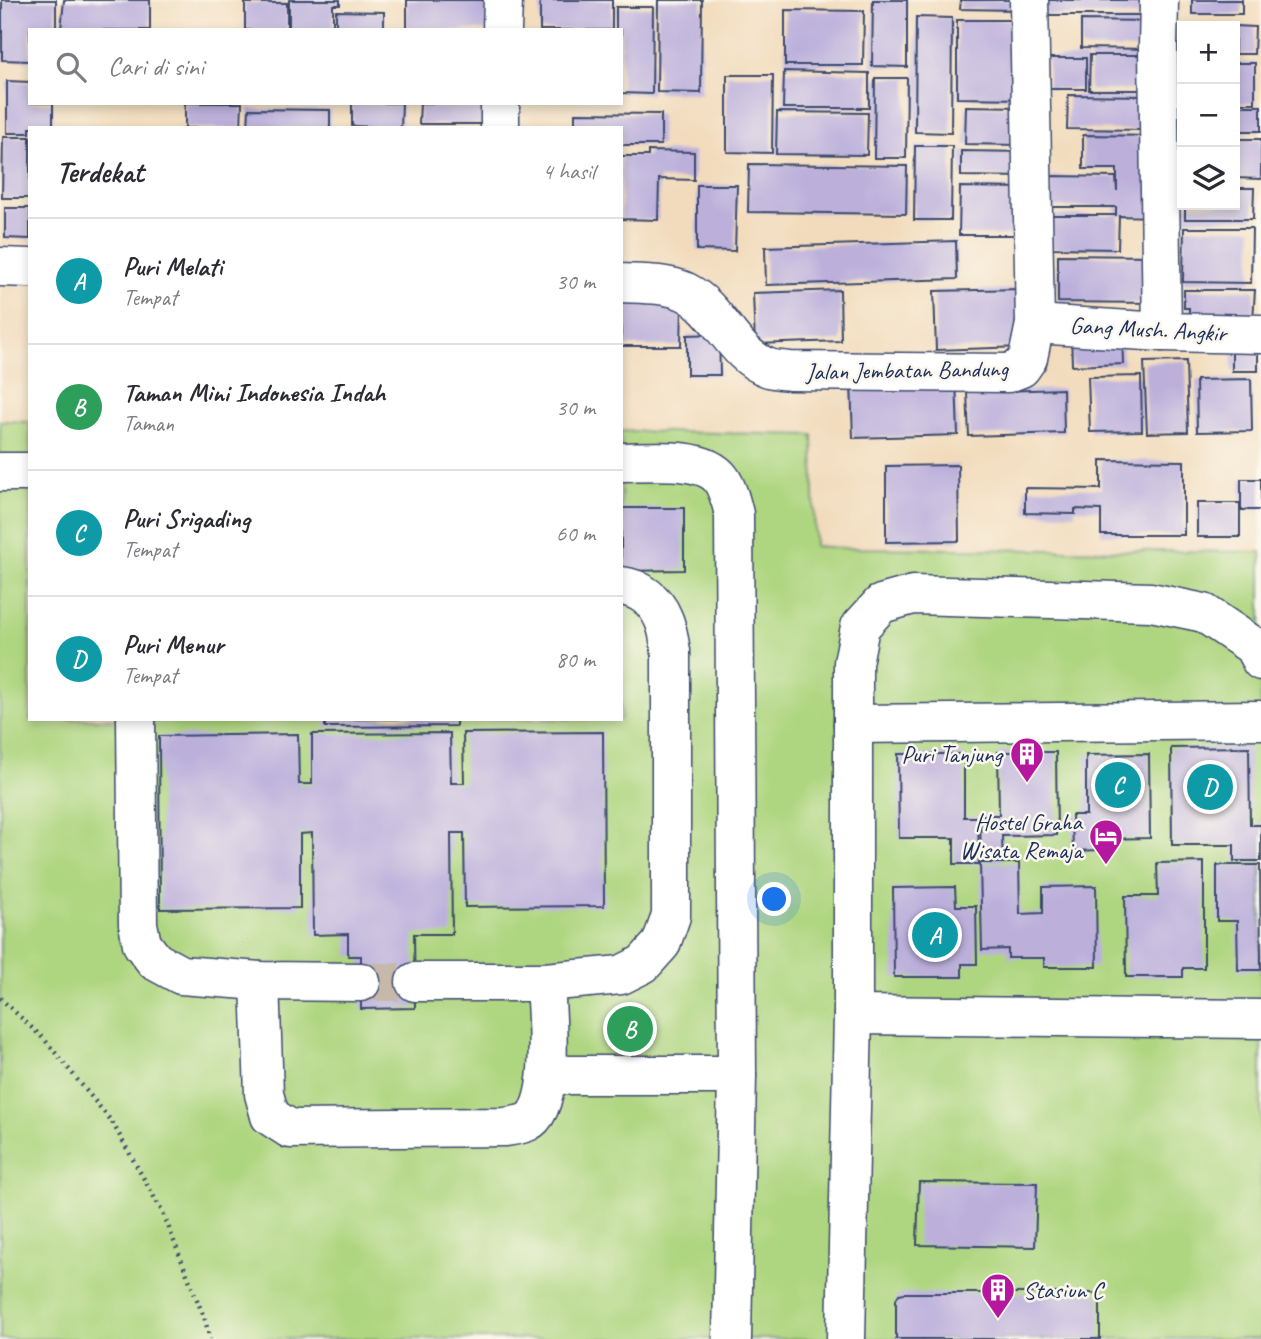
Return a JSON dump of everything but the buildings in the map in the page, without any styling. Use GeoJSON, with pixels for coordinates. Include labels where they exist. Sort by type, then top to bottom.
{"type":"FeatureCollection","features":[{"type":"Feature","properties":{"kind":"street"},"geometry":{"type":"LineString","coordinates":[[502,28],[503,0]]}},
{"type":"Feature","properties":{"kind":"street","name":"Jalan Jembatan Bandung"},"geometry":{"type":"LineString","coordinates":[[623,283],[664,286],[684,291],[700,301],[753,360],[770,369],[1009,373],[1021,368],[1028,358],[1035,324],[1029,0]]}},
{"type":"Feature","properties":{"kind":"street"},"geometry":{"type":"LineString","coordinates":[[1159,0],[1163,332]]}},
{"type":"Feature","properties":{"kind":"street"},"geometry":{"type":"LineString","coordinates":[[500,105],[500,126]]}},
{"type":"Feature","properties":{"kind":"street"},"geometry":{"type":"LineString","coordinates":[[0,267],[28,268]]}},
{"type":"Feature","properties":{"kind":"street","name":"Gang Mush. Angkir"},"geometry":{"type":"LineString","coordinates":[[1035,324],[1163,332],[1261,334]]}},
{"type":"Feature","properties":{"kind":"street"},"geometry":{"type":"LineString","coordinates":[[623,462],[684,462],[703,466],[719,476],[729,493],[734,514],[737,1075],[732,1339]]}},
{"type":"Feature","properties":{"kind":"street"},"geometry":{"type":"LineString","coordinates":[[0,472],[28,472]]}},
{"type":"Feature","properties":{"kind":"street"},"geometry":{"type":"LineString","coordinates":[[415,982],[545,982],[621,975],[643,964],[661,944],[671,916],[671,651],[663,618],[648,597],[623,586]]}},
{"type":"Feature","properties":{"kind":"street"},"geometry":{"type":"LineString","coordinates":[[846,1339],[853,1015],[853,663],[860,627],[881,604],[913,595],[1151,602],[1204,614],[1253,646],[1261,661]]}},
{"type":"Feature","properties":{"kind":"street"},"geometry":{"type":"LineString","coordinates":[[853,724],[1261,720]]}},
{"type":"Feature","properties":{"kind":"street"},"geometry":{"type":"LineString","coordinates":[[136,721],[138,924],[142,944],[155,961],[181,975],[260,981],[361,982]]}},
{"type":"Feature","properties":{"kind":"street"},"geometry":{"type":"LineString","coordinates":[[260,981],[264,1094],[270,1116],[290,1129],[505,1128],[528,1122],[541,1107],[548,1075],[545,982]]}},
{"type":"Feature","properties":{"kind":"street"},"geometry":{"type":"LineString","coordinates":[[853,1015],[1261,1019]]}},
{"type":"Feature","properties":{"kind":"street"},"geometry":{"type":"LineString","coordinates":[[548,1075],[737,1075]]}},
{"type":"Feature","properties":{"kind":"path"},"geometry":{"type":"LineString","coordinates":[[0,998],[45,1040],[112,1122],[163,1213],[210,1339]]}},
{"type":"Feature","properties":{"kind":"green space"},"geometry":{"type":"Polygon","coordinates":[[[0,421],[28,422],[28,721],[623,721],[623,431],[813,435],[815,546],[1261,552],[1261,1339],[0,1339],[0,421]]]}},
{"type":"Feature","properties":{"kind":"tunnel"},"geometry":{"type":"LineString","coordinates":[[361,982],[415,982]]}},
{"type":"Feature","properties":{"kind":"place","name":"Puri Tanjung"},"geometry":{"type":"Point","coordinates":[1027,784]}},
{"type":"Feature","properties":{"kind":"place","name":"Puri Srigading"},"geometry":{"type":"Point","coordinates":[1118,785]}},
{"type":"Feature","properties":{"kind":"place","name":"Puri Menur"},"geometry":{"type":"Point","coordinates":[1210,787]}},
{"type":"Feature","properties":{"kind":"place","name":"Hostel Graha Wisata Remaja"},"geometry":{"type":"Point","coordinates":[1106,866]}},
{"type":"Feature","properties":{"kind":"place","name":"Puri Melati"},"geometry":{"type":"Point","coordinates":[935,935]}},
{"type":"Feature","properties":{"kind":"place","name":"Taman Mini Indonesia Indah"},"geometry":{"type":"Point","coordinates":[630,1029]}},
{"type":"Feature","properties":{"kind":"place","name":"Stasiun C"},"geometry":{"type":"Point","coordinates":[998,1320]}}]}
